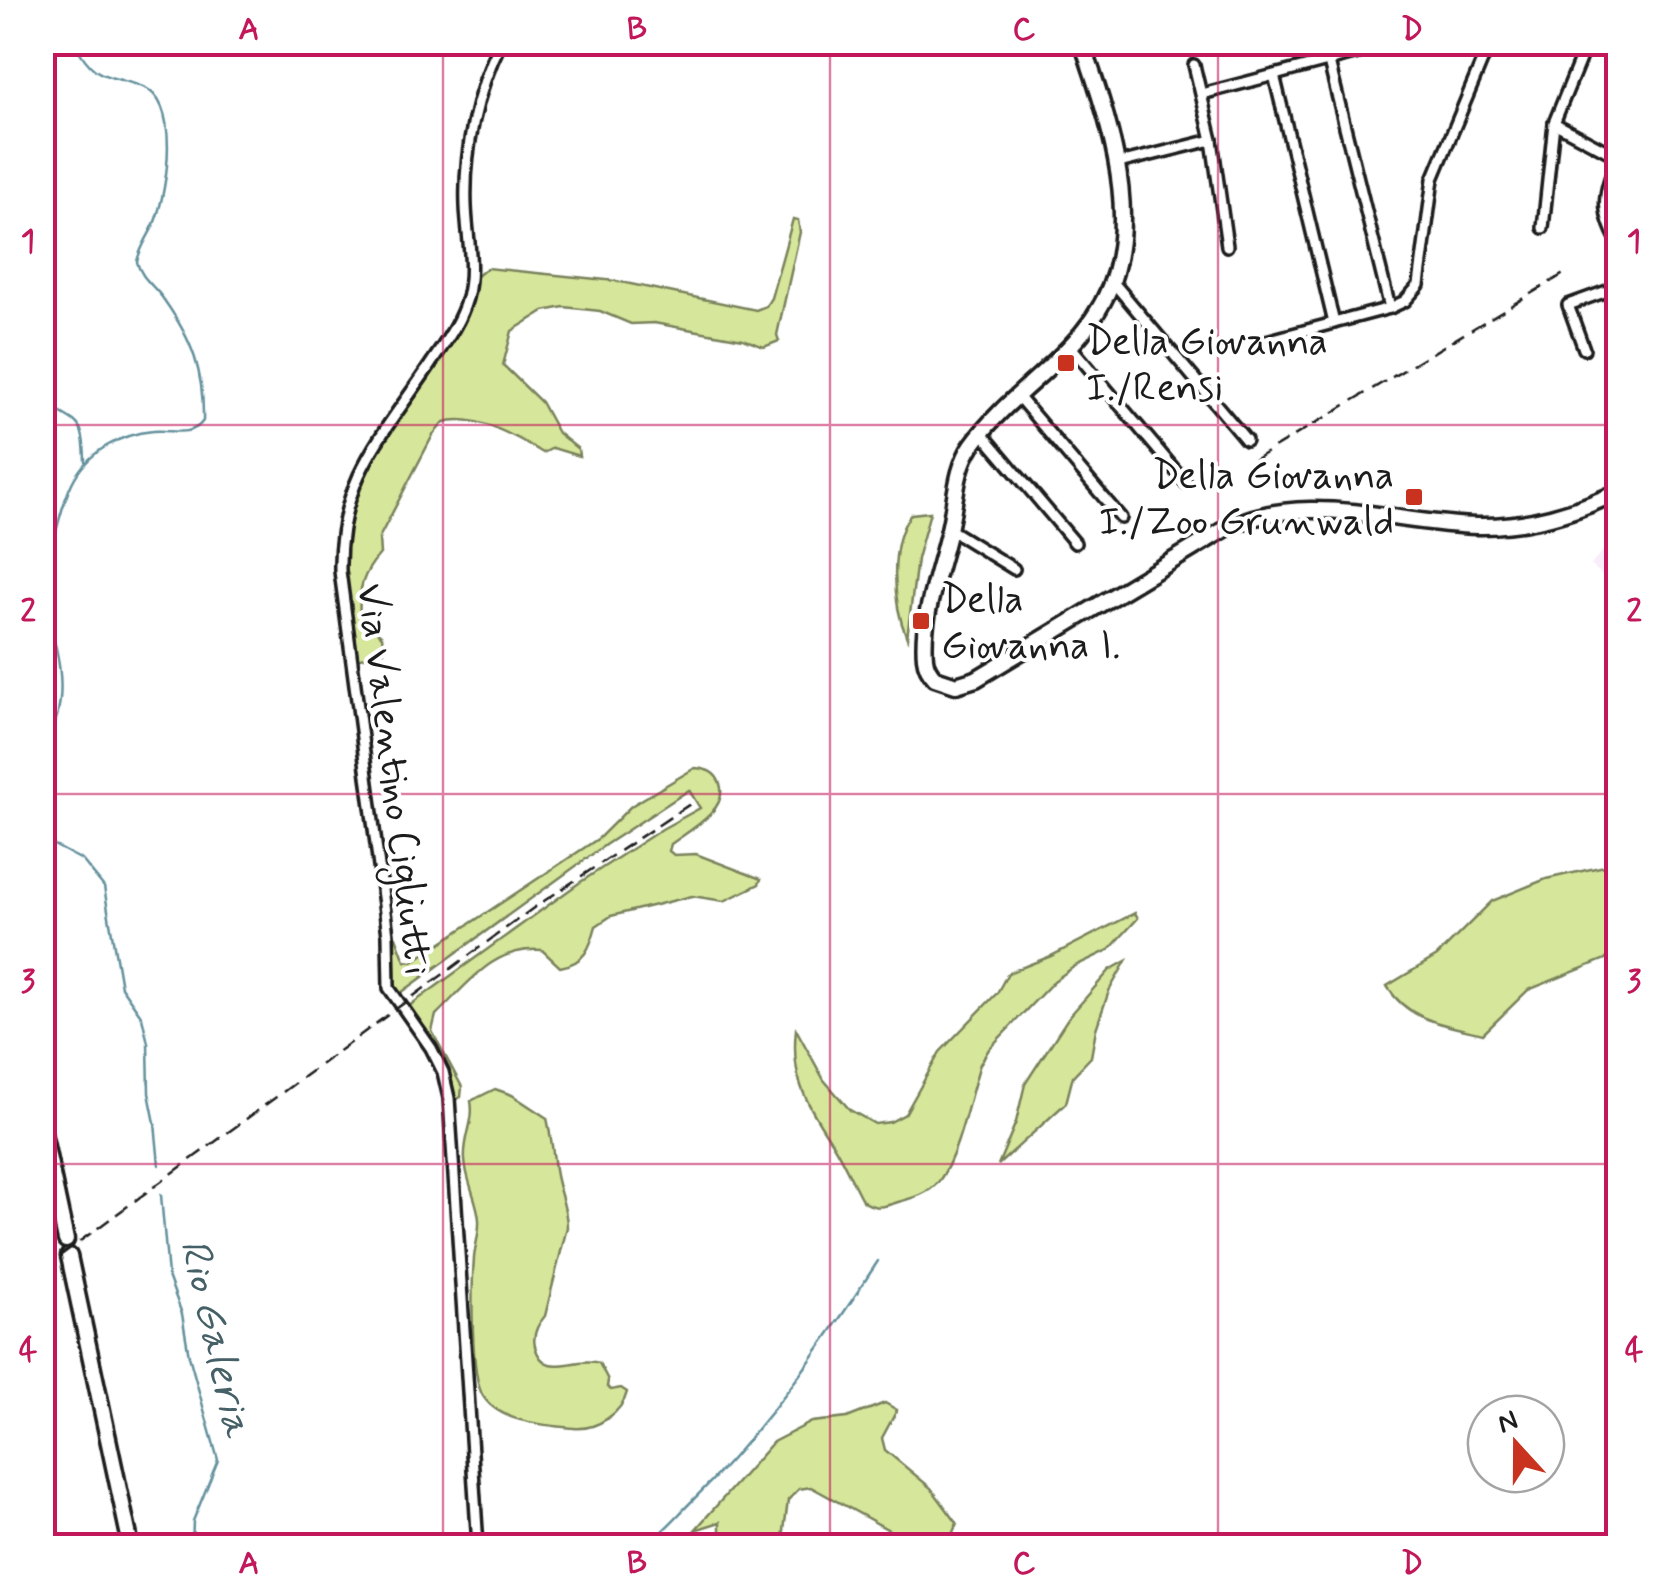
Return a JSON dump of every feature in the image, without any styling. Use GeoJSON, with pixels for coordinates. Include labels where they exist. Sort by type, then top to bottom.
{"type":"FeatureCollection","features":[{"type":"Feature","properties":{"kind":"street","name":"Via Valentino Cigliutti"},"geometry":{"type":"LineString","coordinates":[[478,1546],[449,1098],[443,1072],[431,1048],[394,998],[386,977],[388,936],[340,571],[340,546],[357,475],[394,414],[444,346],[464,306],[471,267],[466,202],[469,146],[474,118],[501,42]]}},
{"type":"Feature","properties":{"kind":"street"},"geometry":{"type":"LineString","coordinates":[[1082,42],[1116,164],[1123,216],[1121,248],[1112,281],[1096,314],[1072,348],[1016,394],[982,433],[960,470],[933,588],[925,660],[935,678],[956,686],[979,678],[1201,543],[1259,514],[1299,510],[1498,525],[1558,515],[1618,492]]}},
{"type":"Feature","properties":{"kind":"street"},"geometry":{"type":"LineString","coordinates":[[1266,341],[1390,308],[1405,302],[1418,285],[1434,179],[1490,42]]}},
{"type":"Feature","properties":{"kind":"street"},"geometry":{"type":"LineString","coordinates":[[1543,228],[1554,123],[1587,42]]}},
{"type":"Feature","properties":{"kind":"street"},"geometry":{"type":"LineString","coordinates":[[1202,94],[1394,43]]}},
{"type":"Feature","properties":{"kind":"street"},"geometry":{"type":"LineString","coordinates":[[1329,62],[1390,308]]}},
{"type":"Feature","properties":{"kind":"street"},"geometry":{"type":"LineString","coordinates":[[1194,66],[1212,140],[1226,246]]}},
{"type":"Feature","properties":{"kind":"street"},"geometry":{"type":"LineString","coordinates":[[1274,75],[1334,323]]}},
{"type":"Feature","properties":{"kind":"street"},"geometry":{"type":"LineString","coordinates":[[1554,123],[1618,157],[1604,200],[1607,219],[1618,242]]}},
{"type":"Feature","properties":{"kind":"street"},"geometry":{"type":"LineString","coordinates":[[1116,164],[1212,140]]}},
{"type":"Feature","properties":{"kind":"street"},"geometry":{"type":"LineString","coordinates":[[1112,281],[1246,440]]}},
{"type":"Feature","properties":{"kind":"street"},"geometry":{"type":"LineString","coordinates":[[1584,348],[1568,305],[1618,286]]}},
{"type":"Feature","properties":{"kind":"street"},"geometry":{"type":"LineString","coordinates":[[1072,348],[1186,483]]}},
{"type":"Feature","properties":{"kind":"street"},"geometry":{"type":"LineString","coordinates":[[1016,394],[1121,518]]}},
{"type":"Feature","properties":{"kind":"street"},"geometry":{"type":"LineString","coordinates":[[982,433],[1075,543]]}},
{"type":"Feature","properties":{"kind":"street"},"geometry":{"type":"LineString","coordinates":[[949,529],[1014,568]]}},
{"type":"Feature","properties":{"kind":"street"},"geometry":{"type":"LineString","coordinates":[[42,1128],[130,1546]]}},
{"type":"Feature","properties":{"kind":"shaded area"},"geometry":{"type":"Polygon","coordinates":[[[1094,42],[1153,43],[1099,56],[1094,42]]]}},
{"type":"Feature","properties":{"kind":"shaded area"},"geometry":{"type":"Polygon","coordinates":[[[1618,533],[1618,590],[1591,565],[1618,533]]]}},
{"type":"Feature","properties":{"kind":"green space"},"geometry":{"type":"Polygon","coordinates":[[[793,219],[798,220],[800,232],[777,335],[779,341],[764,347],[743,339],[654,323],[631,324],[600,311],[564,307],[544,311],[512,331],[503,365],[541,402],[558,433],[578,449],[579,456],[553,448],[543,453],[482,424],[444,422],[433,435],[379,538],[380,554],[362,583],[360,617],[382,636],[384,651],[354,660],[344,553],[354,490],[383,436],[457,334],[476,277],[487,268],[616,281],[756,310],[766,306],[771,298],[793,219]]]}},
{"type":"Feature","properties":{"kind":"green space"},"geometry":{"type":"Polygon","coordinates":[[[930,512],[917,559],[907,638],[896,592],[899,541],[911,514],[930,512]]]}},
{"type":"Feature","properties":{"kind":"green space"},"geometry":{"type":"Polygon","coordinates":[[[695,768],[716,777],[720,784],[719,803],[705,819],[671,844],[669,851],[674,855],[696,854],[761,879],[759,884],[724,901],[692,896],[611,916],[596,926],[585,953],[568,965],[560,967],[542,950],[525,950],[483,969],[436,1015],[432,1031],[462,1087],[461,1097],[455,1100],[436,1051],[405,1009],[579,883],[700,808],[689,790],[605,845],[398,995],[390,974],[393,937],[405,961],[412,962],[599,838],[631,806],[695,768]]]}},
{"type":"Feature","properties":{"kind":"green space"},"geometry":{"type":"Polygon","coordinates":[[[1618,863],[1618,954],[1528,990],[1483,1034],[1417,1014],[1387,986],[1437,956],[1492,901],[1546,879],[1618,863]]]}},
{"type":"Feature","properties":{"kind":"green space"},"geometry":{"type":"Polygon","coordinates":[[[1135,913],[1138,918],[1109,950],[1054,981],[989,1049],[980,1064],[952,1157],[935,1185],[920,1195],[884,1206],[862,1200],[801,1086],[796,1029],[824,1080],[850,1110],[875,1124],[890,1122],[905,1114],[940,1052],[997,993],[1008,973],[1135,913]]]}},
{"type":"Feature","properties":{"kind":"green space"},"geometry":{"type":"Polygon","coordinates":[[[1126,961],[1109,991],[1091,1057],[1073,1076],[1066,1103],[998,1165],[1016,1122],[1025,1084],[1068,1018],[1110,970],[1126,961]]]}},
{"type":"Feature","properties":{"kind":"green space"},"geometry":{"type":"Polygon","coordinates":[[[495,1089],[512,1095],[547,1118],[565,1212],[567,1227],[545,1316],[535,1333],[539,1356],[553,1365],[599,1363],[608,1380],[607,1387],[627,1392],[614,1413],[591,1426],[550,1426],[512,1417],[491,1405],[479,1385],[473,1308],[479,1220],[465,1152],[471,1101],[495,1089]]]}},
{"type":"Feature","properties":{"kind":"green space"},"geometry":{"type":"Polygon","coordinates":[[[885,1403],[897,1410],[882,1438],[885,1450],[931,1488],[957,1523],[947,1546],[918,1546],[811,1487],[799,1489],[788,1500],[782,1546],[720,1546],[720,1522],[695,1530],[773,1442],[812,1422],[847,1418],[885,1403]]]}},
{"type":"Feature","properties":{"kind":"waterway","name":"Rio Galeria"},"geometry":{"type":"LineString","coordinates":[[42,751],[58,714],[61,688],[56,648],[45,610],[46,582],[57,527],[72,483],[86,462],[117,441],[153,431],[187,431],[203,421],[199,372],[189,343],[137,262],[156,219],[164,188],[168,147],[163,110],[155,96],[143,87],[96,71],[74,42]]}},
{"type":"Feature","properties":{"kind":"waterway"},"geometry":{"type":"LineString","coordinates":[[42,353],[50,368],[42,379]]}},
{"type":"Feature","properties":{"kind":"waterway"},"geometry":{"type":"LineString","coordinates":[[42,399],[79,427],[85,461]]}},
{"type":"Feature","properties":{"kind":"waterway","name":"Rio Galeria"},"geometry":{"type":"LineString","coordinates":[[42,834],[46,841],[82,860],[104,887],[121,987],[142,1017],[148,1043],[149,1093],[159,1165]]}},
{"type":"Feature","properties":{"kind":"waterway","name":"Rio Galeria"},"geometry":{"type":"LineString","coordinates":[[161,1195],[168,1276],[182,1314],[189,1356],[218,1460],[193,1521],[192,1546]]}},
{"type":"Feature","properties":{"kind":"waterway"},"geometry":{"type":"LineString","coordinates":[[635,1546],[664,1529],[741,1448],[813,1357],[878,1261]]}},
{"type":"Feature","properties":{"kind":"railway"},"geometry":{"type":"LineString","coordinates":[[1254,460],[1567,272]]}},
{"type":"Feature","properties":{"kind":"railway"},"geometry":{"type":"LineString","coordinates":[[42,1269],[532,909],[696,800]]}},
{"type":"Feature","properties":{"kind":"place","name":"Della Giovanna I./Rensi"},"geometry":{"type":"Point","coordinates":[1066,363]}},
{"type":"Feature","properties":{"kind":"place","name":"Della Giovanna I./Zoo Grunwald"},"geometry":{"type":"Point","coordinates":[1414,497]}},
{"type":"Feature","properties":{"kind":"place","name":"Della Giovanna I."},"geometry":{"type":"Point","coordinates":[921,621]}}]}
